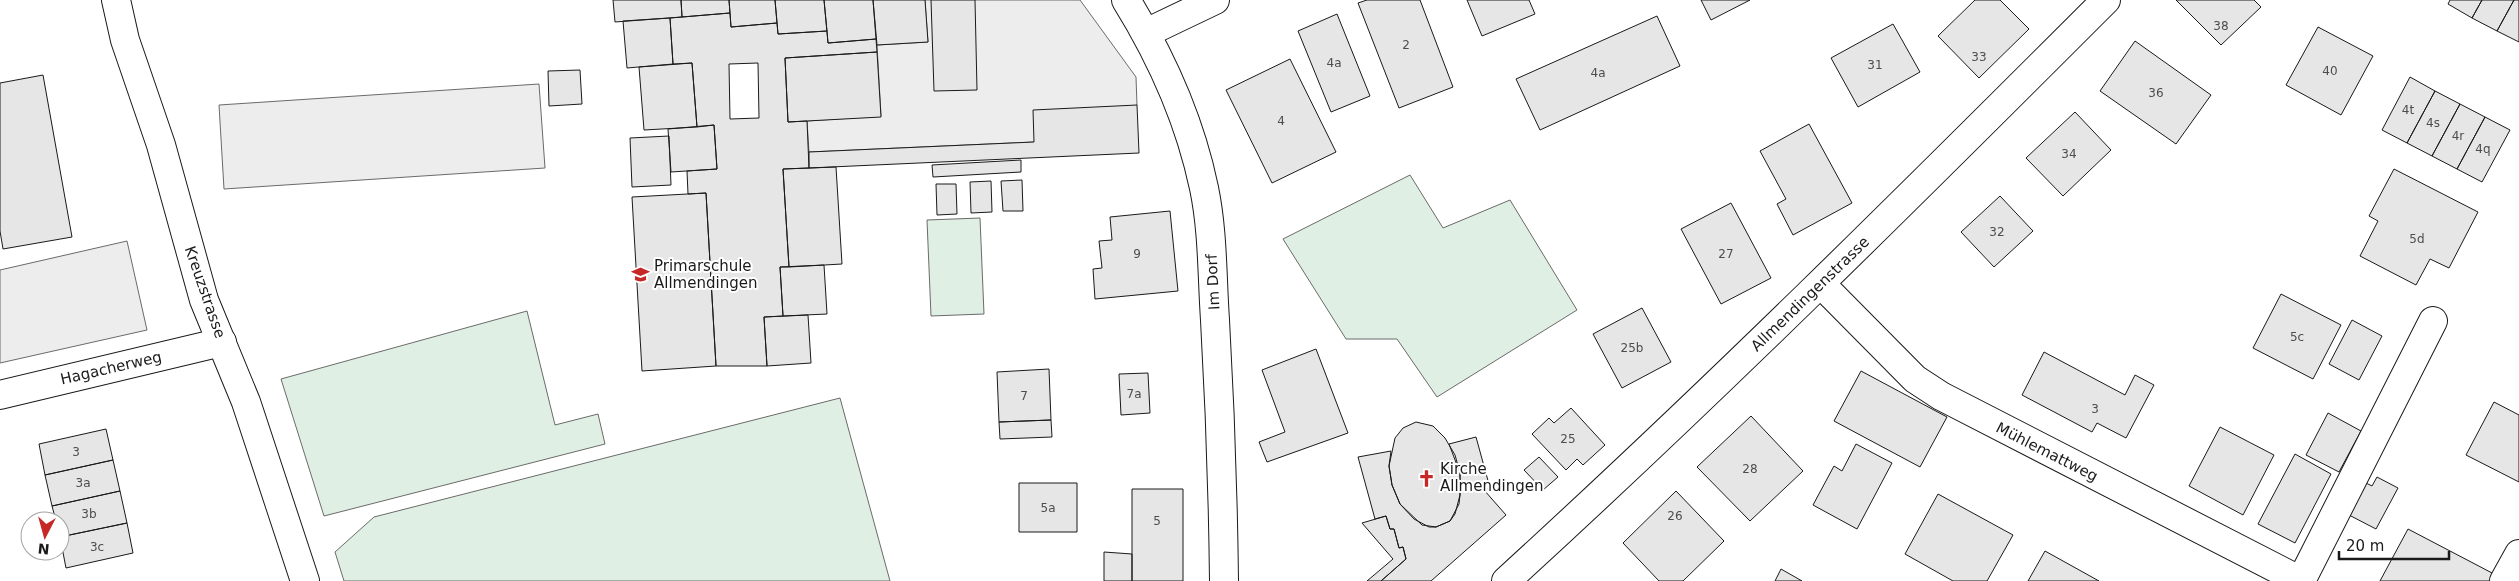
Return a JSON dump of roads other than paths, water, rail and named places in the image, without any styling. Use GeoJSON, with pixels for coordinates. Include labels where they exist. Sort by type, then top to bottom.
{"type":"FeatureCollection","features":[{"type":"Feature","properties":{"kind":"street","name":"Kreuzstrasse"},"geometry":{"type":"LineString","coordinates":[[116,0],[125,40],[161,145],[204,300],[246,402],[305,581]]}},
{"type":"Feature","properties":{"kind":"street","name":"Im Dorf"},"geometry":{"type":"LineString","coordinates":[[1126,0],[1146,32],[1171,84],[1188,128],[1205,197],[1210,232],[1221,429],[1224,581]]}},
{"type":"Feature","properties":{"kind":"street"},"geometry":{"type":"LineString","coordinates":[[1146,32],[1215,0]]}},
{"type":"Feature","properties":{"kind":"street","name":"Allmendingenstrasse"},"geometry":{"type":"LineString","coordinates":[[1506,581],[1687,414],[1821,284],[2106,0]]}},
{"type":"Feature","properties":{"kind":"street","name":"Mühlemattweg"},"geometry":{"type":"LineString","coordinates":[[1821,284],[1915,379],[1941,396],[2301,581],[2433,321]]}},
{"type":"Feature","properties":{"kind":"street","name":"Hagacherweg"},"geometry":{"type":"LineString","coordinates":[[0,395],[222,342]]}},
{"type":"Feature","properties":{"kind":"street"},"geometry":{"type":"LineString","coordinates":[[2504,581],[2519,554]]}},
{"type":"Feature","properties":{"kind":"place","name":"Primarschule Allmendingen"},"geometry":{"type":"Point","coordinates":[640,275]}},
{"type":"Feature","properties":{"kind":"place","name":"Kirche Allmendingen"},"geometry":{"type":"Point","coordinates":[1426,478]}}]}
